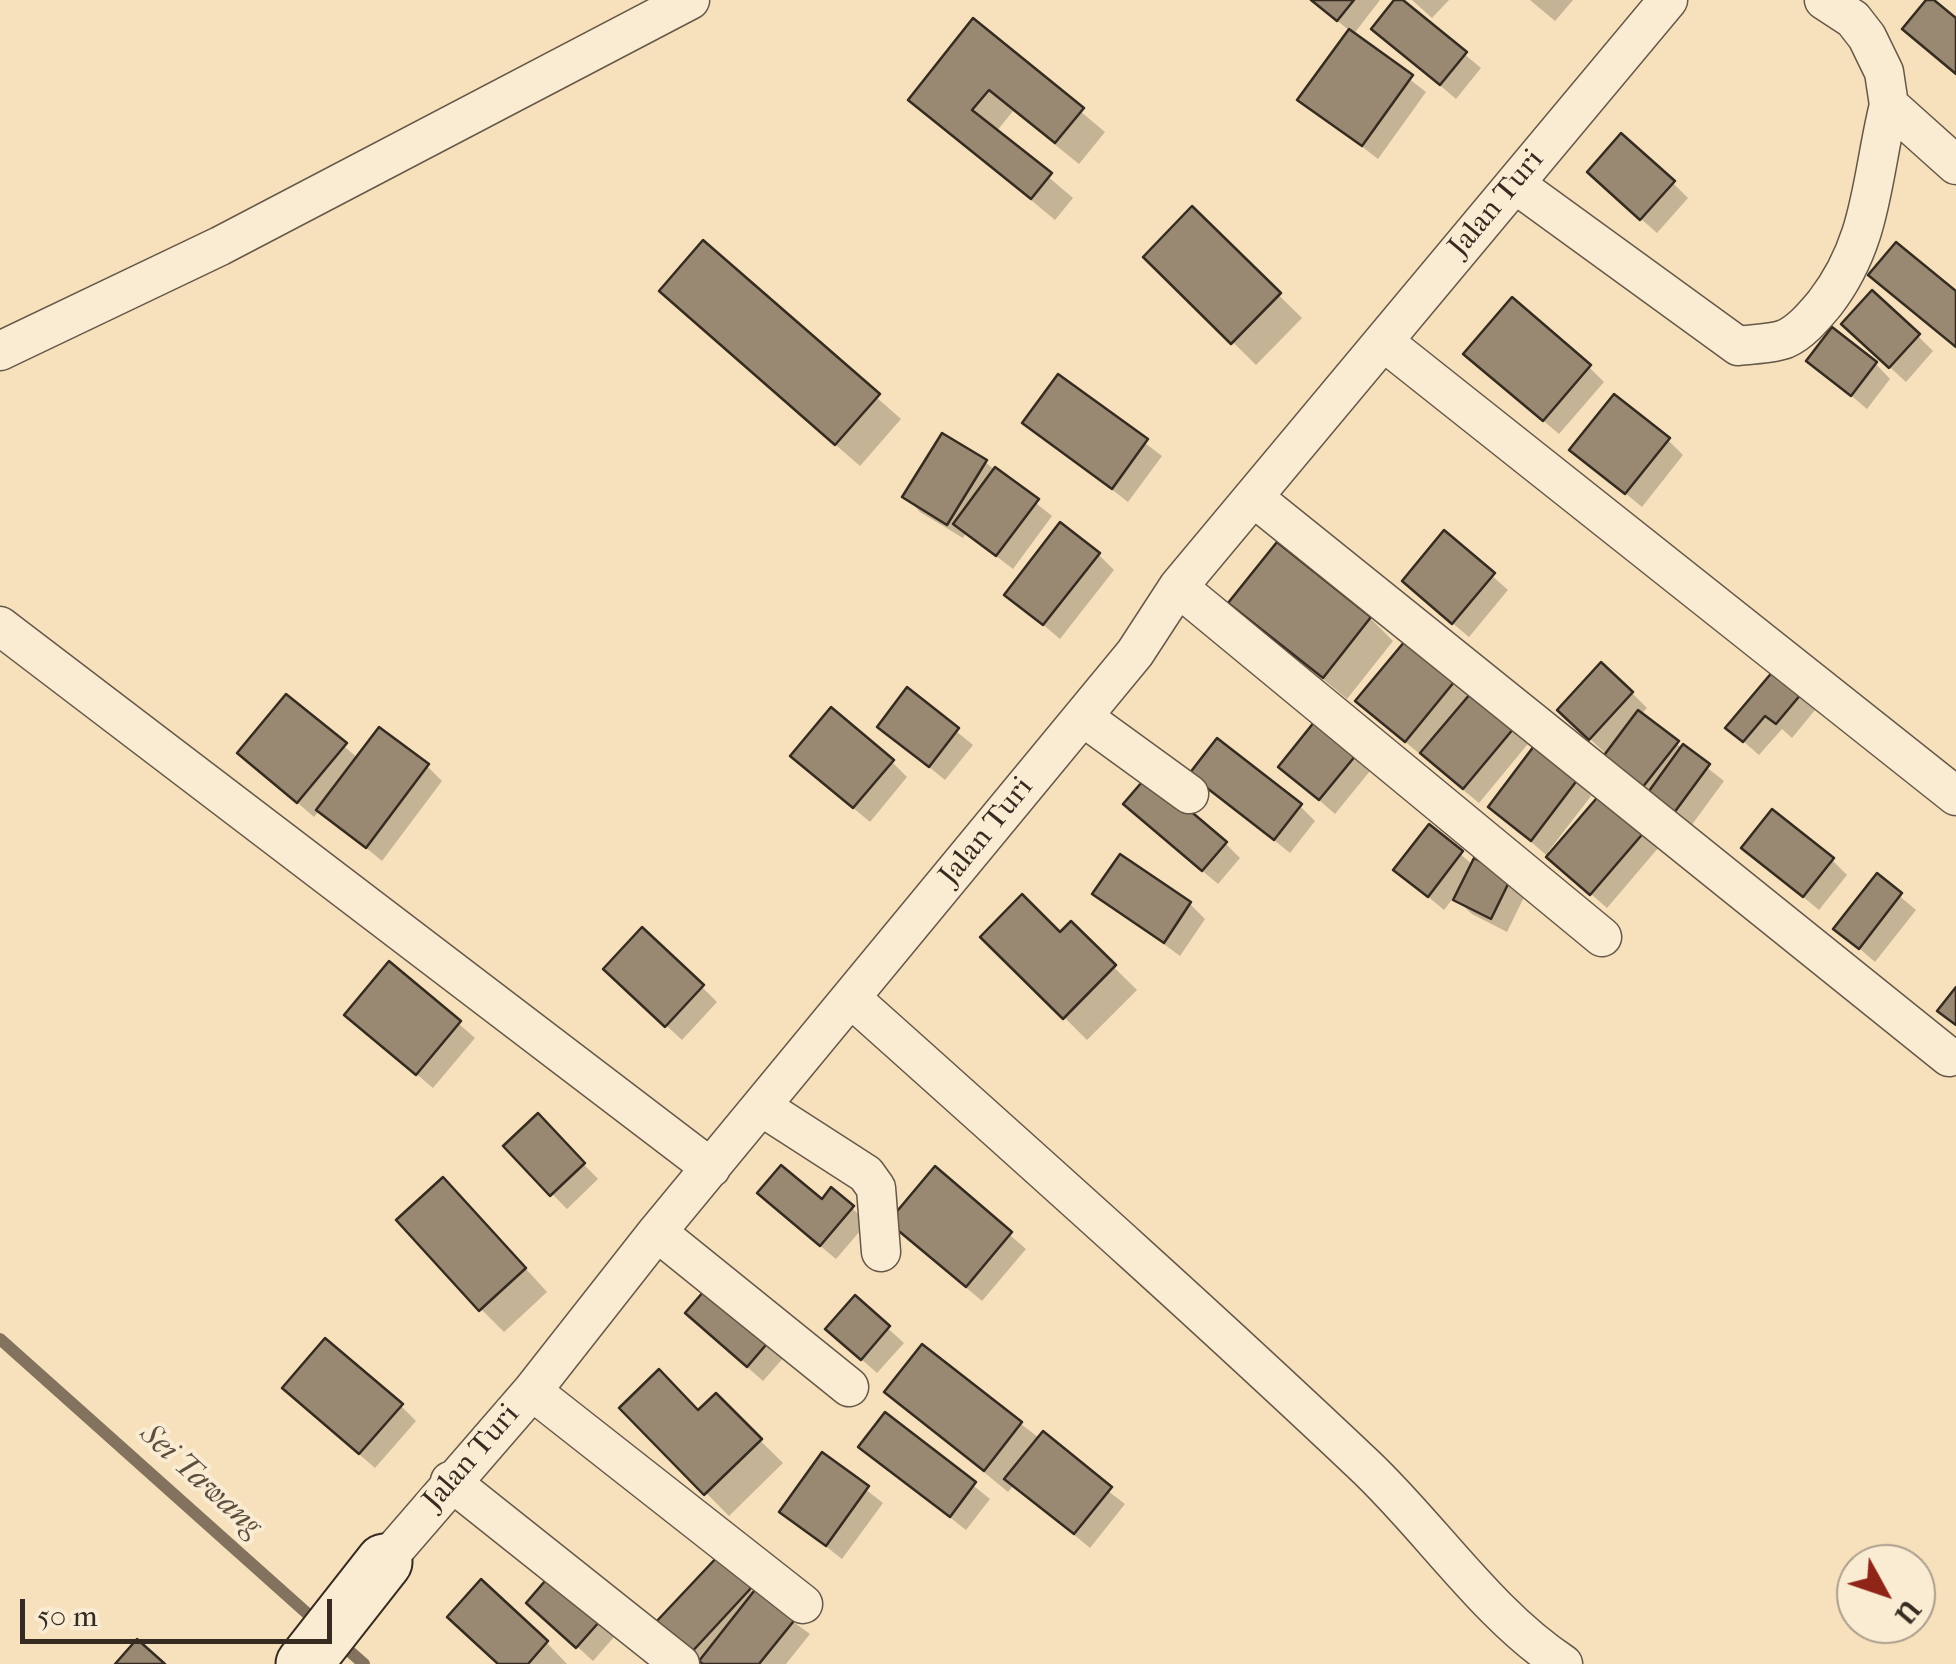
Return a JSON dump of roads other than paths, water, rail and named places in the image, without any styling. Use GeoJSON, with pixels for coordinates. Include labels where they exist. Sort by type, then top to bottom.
{"type":"FeatureCollection","features":[{"type":"Feature","properties":{"kind":"street"},"geometry":{"type":"LineString","coordinates":[[0,351],[220,246],[690,0]]}},
{"type":"Feature","properties":{"kind":"street","name":"Jalan Turi"},"geometry":{"type":"LineString","coordinates":[[311,1656],[450,1481],[532,1391],[657,1232],[1083,717],[1135,652],[1178,587],[1668,0]]}},
{"type":"Feature","properties":{"kind":"street"},"geometry":{"type":"LineString","coordinates":[[1516,184],[1738,346],[1784,339],[1812,320],[1856,256],[1869,216],[1889,105],[1884,72],[1867,37],[1852,19],[1824,0]]}},
{"type":"Feature","properties":{"kind":"street"},"geometry":{"type":"LineString","coordinates":[[1889,105],[1956,165]]}},
{"type":"Feature","properties":{"kind":"street"},"geometry":{"type":"LineString","coordinates":[[1384,342],[1956,796]]}},
{"type":"Feature","properties":{"kind":"street"},"geometry":{"type":"LineString","coordinates":[[1253,497],[1949,1057]]}},
{"type":"Feature","properties":{"kind":"street"},"geometry":{"type":"LineString","coordinates":[[1178,587],[1602,937]]}},
{"type":"Feature","properties":{"kind":"street"},"geometry":{"type":"LineString","coordinates":[[0,626],[711,1168]]}},
{"type":"Feature","properties":{"kind":"street"},"geometry":{"type":"LineString","coordinates":[[1083,717],[1189,794]]}},
{"type":"Feature","properties":{"kind":"street"},"geometry":{"type":"LineString","coordinates":[[852,999],[1238,1346],[1393,1492],[1478,1588],[1563,1664]]}},
{"type":"Feature","properties":{"kind":"street"},"geometry":{"type":"LineString","coordinates":[[762,1108],[866,1174],[876,1188],[882,1252]]}},
{"type":"Feature","properties":{"kind":"street"},"geometry":{"type":"LineString","coordinates":[[657,1232],[849,1387]]}},
{"type":"Feature","properties":{"kind":"street"},"geometry":{"type":"LineString","coordinates":[[532,1391],[803,1604]]}},
{"type":"Feature","properties":{"kind":"street"},"geometry":{"type":"LineString","coordinates":[[450,1481],[680,1664]]}},
{"type":"Feature","properties":{"kind":"waterway","name":"Sei Tawang"},"geometry":{"type":"LineString","coordinates":[[0,1339],[319,1624]]}},
{"type":"Feature","properties":{"kind":"waterway","name":"Sei Tawang"},"geometry":{"type":"LineString","coordinates":[[338,1641],[364,1664]]}}]}
